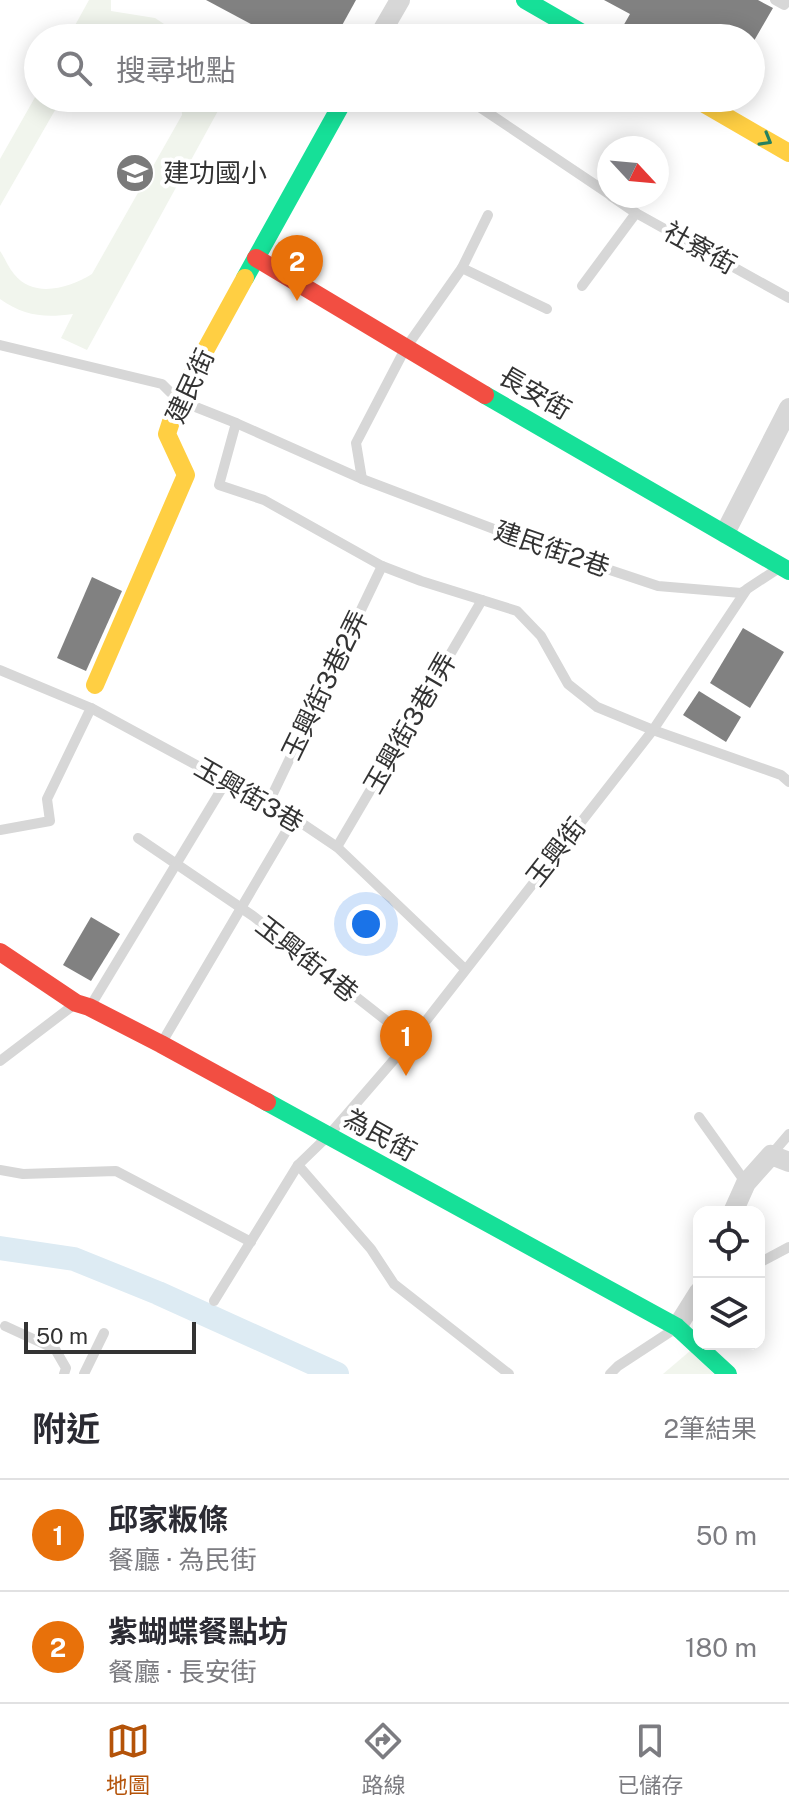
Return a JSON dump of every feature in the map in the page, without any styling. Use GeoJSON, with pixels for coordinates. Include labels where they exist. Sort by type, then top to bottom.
{"type":"FeatureCollection","features":[{"type":"Feature","properties":{"kind":"street"},"geometry":{"type":"LineString","coordinates":[[386,24],[400,0]]}},
{"type":"Feature","properties":{"kind":"street"},"geometry":{"type":"LineString","coordinates":[[525,0],[567,24]]}},
{"type":"Feature","properties":{"kind":"street","name":"建民街"},"geometry":{"type":"LineString","coordinates":[[95,685],[186,475],[167,434],[178,400],[337,112]]}},
{"type":"Feature","properties":{"kind":"street"},"geometry":{"type":"LineString","coordinates":[[718,112],[789,153]]}},
{"type":"Feature","properties":{"kind":"street","name":"長安街"},"geometry":{"type":"LineString","coordinates":[[256,258],[405,349],[784,569]]}},
{"type":"Feature","properties":{"kind":"street"},"geometry":{"type":"LineString","coordinates":[[725,533],[789,408]]}},
{"type":"Feature","properties":{"kind":"street","name":"為民街"},"geometry":{"type":"LineString","coordinates":[[0,952],[83,1005],[161,1044],[677,1327],[728,1374]]}},
{"type":"Feature","properties":{"kind":"street"},"geometry":{"type":"LineString","coordinates":[[736,1206],[746,1183],[780,1159]]}},
{"type":"Feature","properties":{"kind":"street"},"geometry":{"type":"LineString","coordinates":[[677,1327],[693,1303]]}},
{"type":"Feature","properties":{"kind":"lane"},"geometry":{"type":"LineString","coordinates":[[775,0],[784,5],[789,0]]}},
{"type":"Feature","properties":{"kind":"lane","name":"社寮街"},"geometry":{"type":"LineString","coordinates":[[487,112],[597,186]]}},
{"type":"Feature","properties":{"kind":"lane","name":"社寮街"},"geometry":{"type":"LineString","coordinates":[[629,208],[789,298]]}},
{"type":"Feature","properties":{"kind":"lane"},"geometry":{"type":"LineString","coordinates":[[582,286],[636,213]]}},
{"type":"Feature","properties":{"kind":"lane"},"geometry":{"type":"LineString","coordinates":[[362,479],[356,443],[405,349],[462,268],[488,215]]}},
{"type":"Feature","properties":{"kind":"lane"},"geometry":{"type":"LineString","coordinates":[[462,268],[547,309]]}},
{"type":"Feature","properties":{"kind":"lane","name":"建民街2巷"},"geometry":{"type":"LineString","coordinates":[[0,345],[162,384],[178,400],[362,479],[541,547],[658,586],[741,593],[747,589]]}},
{"type":"Feature","properties":{"kind":"lane"},"geometry":{"type":"LineString","coordinates":[[236,423],[219,485],[264,500],[382,566],[517,611],[541,636],[568,684],[597,707],[781,775],[789,782]]}},
{"type":"Feature","properties":{"kind":"lane","name":"玉興街3巷2弄"},"geometry":{"type":"LineString","coordinates":[[268,804],[382,566]]}},
{"type":"Feature","properties":{"kind":"lane","name":"玉興街"},"geometry":{"type":"LineString","coordinates":[[214,1301],[298,1165],[328,1136],[411,1040],[653,730],[747,589],[784,569]]}},
{"type":"Feature","properties":{"kind":"lane","name":"玉興街3巷1弄"},"geometry":{"type":"LineString","coordinates":[[337,847],[482,600]]}},
{"type":"Feature","properties":{"kind":"lane","name":"玉興街3巷"},"geometry":{"type":"LineString","coordinates":[[0,670],[91,708],[294,818],[337,847],[465,969]]}},
{"type":"Feature","properties":{"kind":"lane"},"geometry":{"type":"LineString","coordinates":[[0,830],[50,821],[47,799],[91,708]]}},
{"type":"Feature","properties":{"kind":"lane"},"geometry":{"type":"LineString","coordinates":[[0,1061],[83,1005],[227,780]]}},
{"type":"Feature","properties":{"kind":"lane","name":"玉興街4巷"},"geometry":{"type":"LineString","coordinates":[[161,1044],[294,818]]}},
{"type":"Feature","properties":{"kind":"lane","name":"玉興街4巷"},"geometry":{"type":"LineString","coordinates":[[138,838],[241,907],[411,1040]]}},
{"type":"Feature","properties":{"kind":"lane"},"geometry":{"type":"LineString","coordinates":[[699,1117],[746,1183]]}},
{"type":"Feature","properties":{"kind":"lane"},"geometry":{"type":"LineString","coordinates":[[780,1159],[789,1134]]}},
{"type":"Feature","properties":{"kind":"lane"},"geometry":{"type":"LineString","coordinates":[[298,1165],[371,1249],[394,1284],[509,1374]]}},
{"type":"Feature","properties":{"kind":"lane"},"geometry":{"type":"LineString","coordinates":[[0,1170],[23,1174],[116,1171],[251,1242]]}},
{"type":"Feature","properties":{"kind":"lane"},"geometry":{"type":"LineString","coordinates":[[765,1260],[789,1247]]}},
{"type":"Feature","properties":{"kind":"lane"},"geometry":{"type":"LineString","coordinates":[[5,1326],[55,1349],[66,1368],[64,1374]]}},
{"type":"Feature","properties":{"kind":"lane"},"geometry":{"type":"LineString","coordinates":[[610,1374],[677,1327]]}},
{"type":"Feature","properties":{"kind":"lane"},"geometry":{"type":"LineString","coordinates":[[84,1374],[104,1333]]}},
{"type":"Feature","properties":{"kind":"shaded area"},"geometry":{"type":"Polygon","coordinates":[[[89,0],[111,0],[111,11],[155,18],[164,24],[76,24],[89,0]]]}},
{"type":"Feature","properties":{"kind":"shaded area"},"geometry":{"type":"Polygon","coordinates":[[[27,112],[54,112],[0,206],[0,159],[27,112]]]}},
{"type":"Feature","properties":{"kind":"shaded area"},"geometry":{"type":"Polygon","coordinates":[[[182,112],[217,112],[87,350],[61,338],[73,314],[35,314],[17,309],[0,299],[0,251],[14,274],[31,287],[62,287],[92,274],[182,112]]]}},
{"type":"Feature","properties":{"kind":"shaded area"},"geometry":{"type":"Polygon","coordinates":[[[690,1351],[714,1374],[663,1374],[690,1351]]]}},
{"type":"Feature","properties":{"kind":"building"},"geometry":{"type":"Polygon","coordinates":[[[206,0],[356,0],[343,24],[251,24],[206,0]]]}},
{"type":"Feature","properties":{"kind":"building"},"geometry":{"type":"Polygon","coordinates":[[[604,0],[758,0],[773,8],[764,24],[624,24],[630,14],[604,0]]]}},
{"type":"Feature","properties":{"kind":"building"},"geometry":{"type":"Polygon","coordinates":[[[92,577],[122,591],[86,671],[57,658],[92,577]]]}},
{"type":"Feature","properties":{"kind":"building"},"geometry":{"type":"Polygon","coordinates":[[[743,628],[784,652],[750,708],[710,683],[743,628]]]}},
{"type":"Feature","properties":{"kind":"building"},"geometry":{"type":"Polygon","coordinates":[[[699,691],[741,717],[726,742],[683,715],[699,691]]]}},
{"type":"Feature","properties":{"kind":"building"},"geometry":{"type":"Polygon","coordinates":[[[91,917],[120,934],[91,981],[63,965],[91,917]]]}},
{"type":"Feature","properties":{"kind":"waterway"},"geometry":{"type":"LineString","coordinates":[[0,1248],[74,1259],[158,1293],[337,1374]]}},
{"type":"Feature","properties":{"kind":"traffic: fast"},"geometry":{"type":"LineString","coordinates":[[525,0],[567,24]]}},
{"type":"Feature","properties":{"kind":"traffic: fast"},"geometry":{"type":"LineString","coordinates":[[245,278],[337,112]]}},
{"type":"Feature","properties":{"kind":"traffic: fast"},"geometry":{"type":"LineString","coordinates":[[485,395],[789,571]]}},
{"type":"Feature","properties":{"kind":"traffic: fast"},"geometry":{"type":"LineString","coordinates":[[267,1102],[677,1327],[728,1374]]}},
{"type":"Feature","properties":{"kind":"traffic: slow"},"geometry":{"type":"LineString","coordinates":[[718,112],[789,153]]}},
{"type":"Feature","properties":{"kind":"traffic: slow"},"geometry":{"type":"LineString","coordinates":[[95,685],[186,475],[167,434],[178,400],[245,278]]}},
{"type":"Feature","properties":{"kind":"traffic: jam"},"geometry":{"type":"LineString","coordinates":[[256,258],[485,395]]}},
{"type":"Feature","properties":{"kind":"traffic: jam"},"geometry":{"type":"LineString","coordinates":[[0,952],[76,1003],[161,1044],[267,1102]]}},
{"type":"Feature","properties":{"kind":"place","name":"建功國小"},"geometry":{"type":"Point","coordinates":[135,173]}},
{"type":"Feature","properties":{"kind":"place","name":"紫蝴蝶餐點坊"},"geometry":{"type":"Point","coordinates":[297,301]}},
{"type":"Feature","properties":{"kind":"place","name":"邱家粄條"},"geometry":{"type":"Point","coordinates":[406,1076]}}]}
